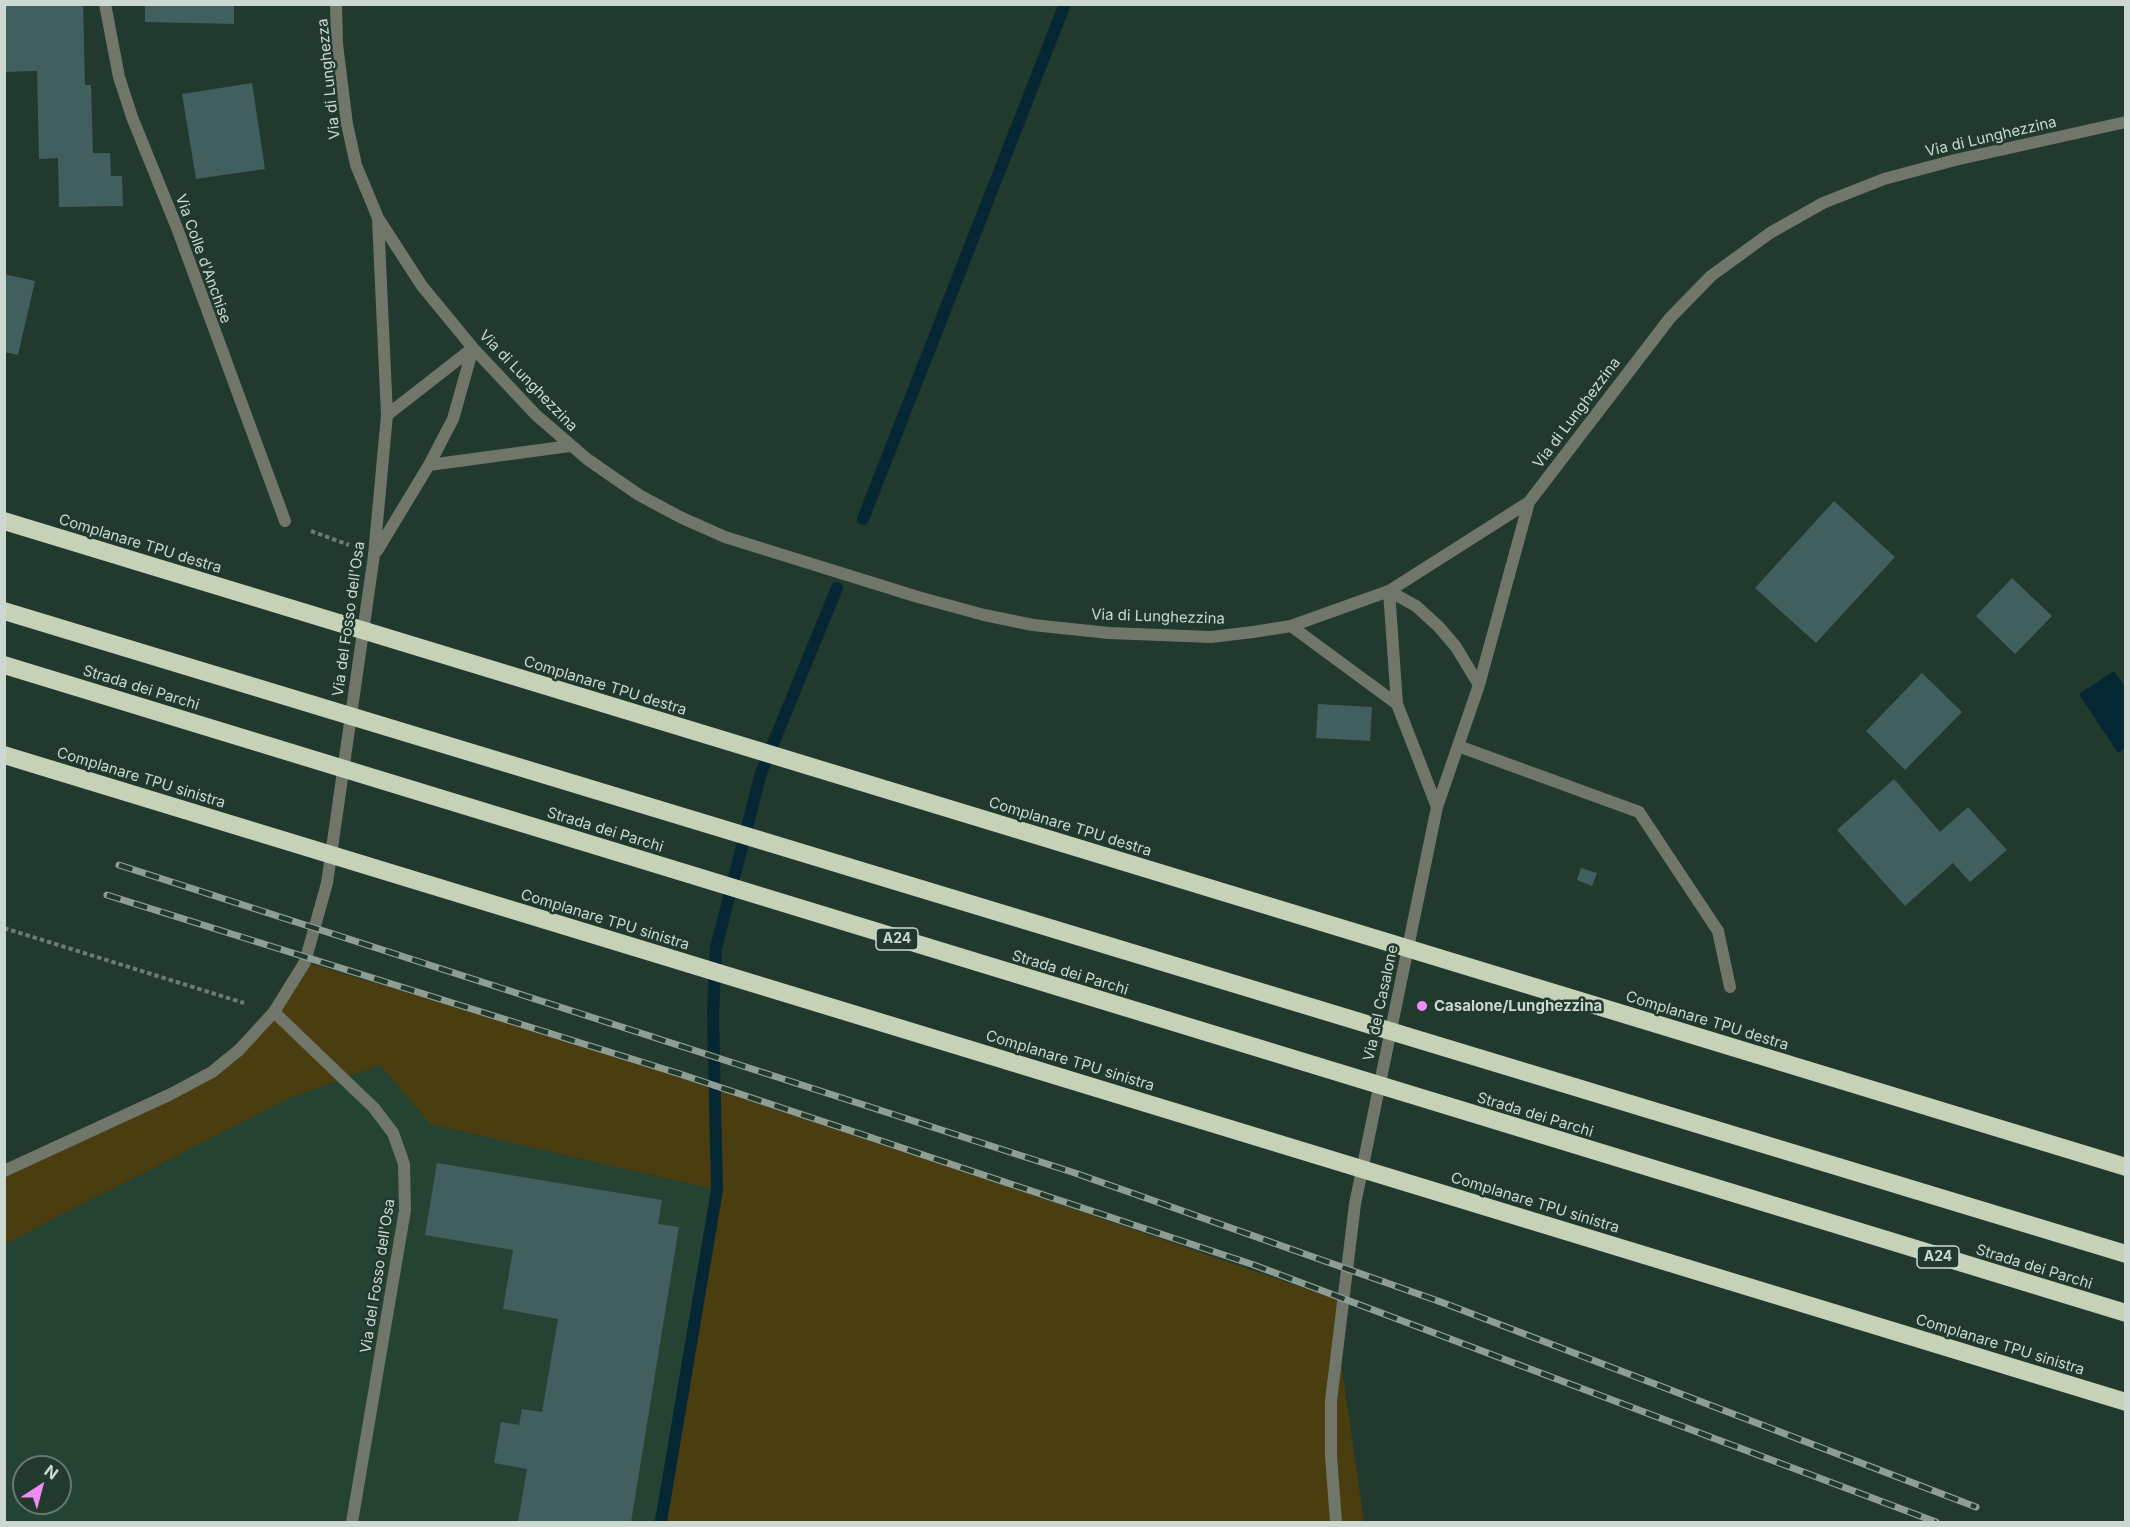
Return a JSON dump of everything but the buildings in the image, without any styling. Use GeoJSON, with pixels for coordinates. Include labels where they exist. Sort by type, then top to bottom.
{"type":"FeatureCollection","features":[{"type":"Feature","properties":{"kind":"highway","name":"Complanare TPU destra"},"geometry":{"type":"LineString","coordinates":[[4,521],[2126,1167]]}},
{"type":"Feature","properties":{"kind":"highway"},"geometry":{"type":"LineString","coordinates":[[4,611],[2126,1254]]}},
{"type":"Feature","properties":{"kind":"highway","name":"Strada dei Parchi"},"geometry":{"type":"LineString","coordinates":[[4,665],[2126,1313]]}},
{"type":"Feature","properties":{"kind":"highway","name":"Complanare TPU sinistra"},"geometry":{"type":"LineString","coordinates":[[12,757],[2126,1402]]}},
{"type":"Feature","properties":{"kind":"street","name":"Via Colle d'Anchise"},"geometry":{"type":"LineString","coordinates":[[105,4],[119,77],[129,110],[177,228],[285,521]]}},
{"type":"Feature","properties":{"kind":"street","name":"Via di Lunghezza"},"geometry":{"type":"LineString","coordinates":[[336,4],[339,63],[346,124],[356,165],[378,218]]}},
{"type":"Feature","properties":{"kind":"street","name":"Via di Lunghezzina"},"geometry":{"type":"LineString","coordinates":[[378,218],[422,286],[473,348],[536,415],[570,446],[639,495],[680,518],[725,537],[984,615],[1033,625],[1211,637],[1291,626],[1389,591],[1529,502],[1670,318],[1711,276],[1770,233],[1844,193],[1905,172],[2126,122]]}},
{"type":"Feature","properties":{"kind":"street","name":"Via del Fosso dell'Osa"},"geometry":{"type":"LineString","coordinates":[[4,1171],[205,1075],[239,1050],[274,1012],[305,962],[324,900],[374,555],[387,415],[378,218]]}},
{"type":"Feature","properties":{"kind":"street"},"geometry":{"type":"LineString","coordinates":[[387,415],[473,348]]}},
{"type":"Feature","properties":{"kind":"street"},"geometry":{"type":"LineString","coordinates":[[374,555],[429,465],[453,419],[473,348]]}},
{"type":"Feature","properties":{"kind":"street"},"geometry":{"type":"LineString","coordinates":[[429,465],[570,446]]}},
{"type":"Feature","properties":{"kind":"street","name":"Via del Casalone"},"geometry":{"type":"LineString","coordinates":[[1336,1522],[1331,1401],[1355,1204],[1437,807],[1479,685],[1529,502]]}},
{"type":"Feature","properties":{"kind":"street"},"geometry":{"type":"LineString","coordinates":[[1389,591],[1416,606],[1449,637],[1479,685]]}},
{"type":"Feature","properties":{"kind":"street"},"geometry":{"type":"LineString","coordinates":[[1389,591],[1397,704],[1437,807]]}},
{"type":"Feature","properties":{"kind":"street"},"geometry":{"type":"LineString","coordinates":[[1291,626],[1397,704]]}},
{"type":"Feature","properties":{"kind":"street"},"geometry":{"type":"LineString","coordinates":[[1458,746],[1639,812],[1718,932],[1731,987]]}},
{"type":"Feature","properties":{"kind":"street","name":"Via del Fosso dell'Osa"},"geometry":{"type":"LineString","coordinates":[[274,1012],[374,1108],[393,1133],[404,1164],[407,1182],[405,1210],[352,1522]]}},
{"type":"Feature","properties":{"kind":"path"},"geometry":{"type":"LineString","coordinates":[[285,521],[374,555]]}},
{"type":"Feature","properties":{"kind":"path"},"geometry":{"type":"LineString","coordinates":[[4,928],[274,1012]]}},
{"type":"Feature","properties":{"kind":"shaded area"},"geometry":{"type":"Polygon","coordinates":[[[305,962],[680,1074],[1342,1301],[1337,1335],[1364,1522],[661,1522],[717,1190],[430,1124],[380,1065],[287,1099],[5,1244],[5,1171],[171,1094],[239,1050],[305,962]]]}},
{"type":"Feature","properties":{"kind":"shaded area"},"geometry":{"type":"Polygon","coordinates":[[[380,1065],[430,1124],[717,1190],[654,1522],[5,1522],[5,1244],[287,1099],[380,1065]]]}},
{"type":"Feature","properties":{"kind":"water"},"geometry":{"type":"Polygon","coordinates":[[[2114,671],[2126,688],[2125,748],[2118,753],[2079,694],[2114,671]]]}},
{"type":"Feature","properties":{"kind":"waterway"},"geometry":{"type":"LineString","coordinates":[[863,519],[1065,4]]}},
{"type":"Feature","properties":{"kind":"waterway"},"geometry":{"type":"LineString","coordinates":[[661,1522],[717,1190],[713,1014],[716,948],[761,773],[837,588]]}},
{"type":"Feature","properties":{"kind":"railway"},"geometry":{"type":"LineString","coordinates":[[119,865],[1075,1173],[1441,1302],[1976,1507]]}},
{"type":"Feature","properties":{"kind":"railway"},"geometry":{"type":"LineString","coordinates":[[107,895],[680,1074],[1254,1265],[1936,1522]]}},
{"type":"Feature","properties":{"kind":"place","name":"Casalone/Lunghezzina"},"geometry":{"type":"Point","coordinates":[1422,1006]}}]}
